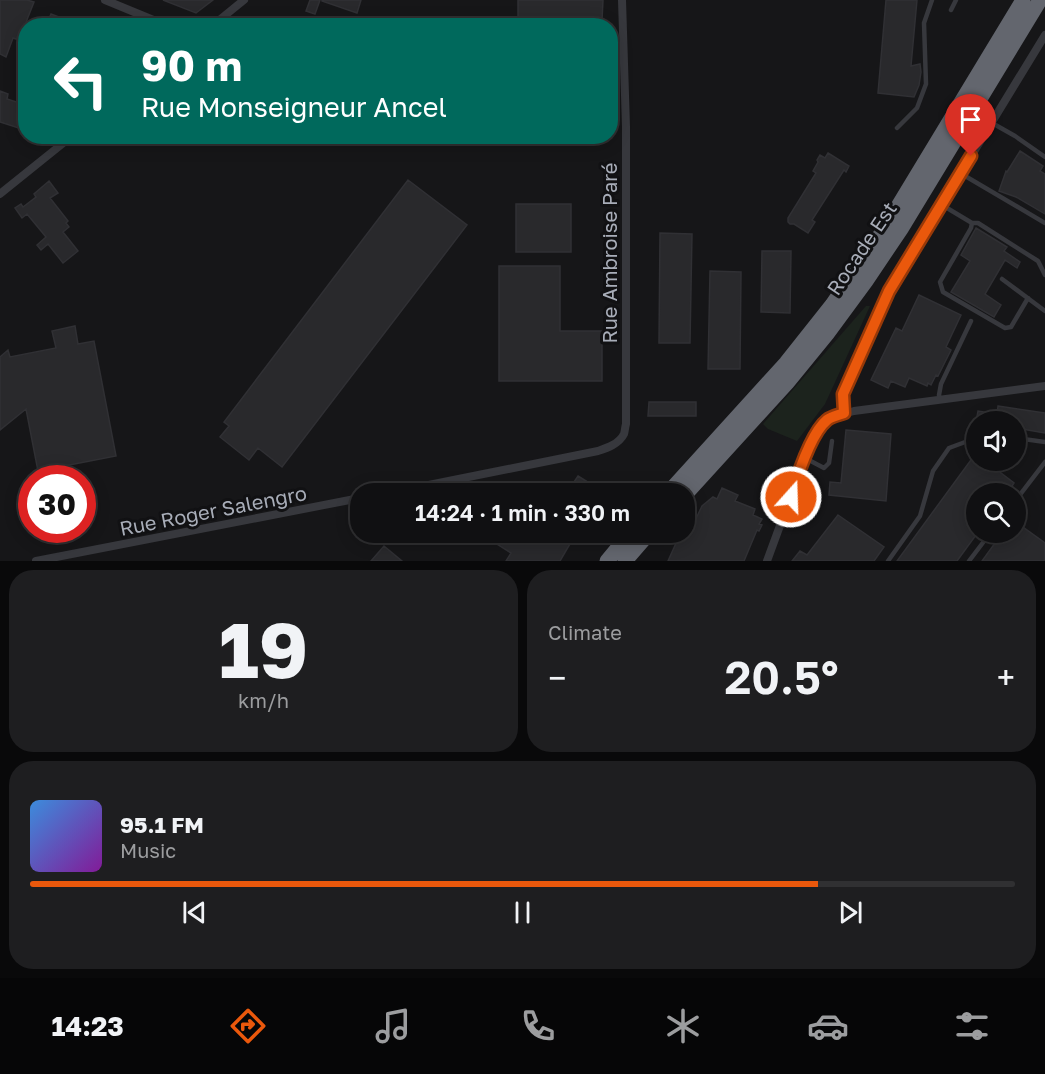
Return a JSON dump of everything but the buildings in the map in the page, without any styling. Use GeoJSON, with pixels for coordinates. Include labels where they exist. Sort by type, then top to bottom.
{"type":"FeatureCollection","features":[{"type":"Feature","properties":{"kind":"highway","name":"Rocade Est"},"geometry":{"type":"LineString","coordinates":[[677,483],[786,363],[832,305],[885,228],[1023,0]]}},
{"type":"Feature","properties":{"kind":"highway","name":"Rocade Est"},"geometry":{"type":"LineString","coordinates":[[695,484],[787,383],[866,281],[901,229],[1040,0]]}},
{"type":"Feature","properties":{"kind":"highway"},"geometry":{"type":"LineString","coordinates":[[607,561],[622,543]]}},
{"type":"Feature","properties":{"kind":"highway"},"geometry":{"type":"LineString","coordinates":[[625,561],[641,543]]}},
{"type":"Feature","properties":{"kind":"street"},"geometry":{"type":"LineString","coordinates":[[105,0],[149,18]]}},
{"type":"Feature","properties":{"kind":"street"},"geometry":{"type":"LineString","coordinates":[[222,18],[244,0]]}},
{"type":"Feature","properties":{"kind":"street","name":"Rue Ambroise Paré"},"geometry":{"type":"LineString","coordinates":[[439,483],[598,451],[608,448],[624,434],[626,424],[626,127],[622,0]]}},
{"type":"Feature","properties":{"kind":"street"},"geometry":{"type":"LineString","coordinates":[[844,413],[843,394],[889,291],[1045,35]]}},
{"type":"Feature","properties":{"kind":"street"},"geometry":{"type":"LineString","coordinates":[[0,194],[62,144]]}},
{"type":"Feature","properties":{"kind":"street"},"geometry":{"type":"LineString","coordinates":[[767,561],[805,458],[821,426],[829,418],[844,413],[1045,386]]}},
{"type":"Feature","properties":{"kind":"street","name":"Rue Roger Salengro"},"geometry":{"type":"LineString","coordinates":[[36,561],[350,500]]}},
{"type":"Feature","properties":{"kind":"lane"},"geometry":{"type":"LineString","coordinates":[[897,128],[917,108],[926,84],[924,23],[932,0]]}},
{"type":"Feature","properties":{"kind":"lane"},"geometry":{"type":"LineString","coordinates":[[951,10],[956,0]]}},
{"type":"Feature","properties":{"kind":"lane"},"geometry":{"type":"LineString","coordinates":[[991,123],[1045,157]]}},
{"type":"Feature","properties":{"kind":"lane"},"geometry":{"type":"LineString","coordinates":[[960,173],[1045,223]]}},
{"type":"Feature","properties":{"kind":"lane"},"geometry":{"type":"LineString","coordinates":[[942,205],[972,223],[978,223],[1038,261],[1045,276]]}},
{"type":"Feature","properties":{"kind":"lane"},"geometry":{"type":"LineString","coordinates":[[972,223],[940,282],[943,291],[1005,328],[1011,327],[1028,298]]}},
{"type":"Feature","properties":{"kind":"lane"},"geometry":{"type":"LineString","coordinates":[[1002,279],[1045,311]]}},
{"type":"Feature","properties":{"kind":"lane"},"geometry":{"type":"LineString","coordinates":[[940,400],[941,384],[971,321]]}},
{"type":"Feature","properties":{"kind":"lane"},"geometry":{"type":"LineString","coordinates":[[1026,439],[1045,442]]}},
{"type":"Feature","properties":{"kind":"lane"},"geometry":{"type":"LineString","coordinates":[[805,458],[824,468],[829,464],[832,441]]}},
{"type":"Feature","properties":{"kind":"lane"},"geometry":{"type":"LineString","coordinates":[[888,561],[920,516],[933,471],[949,448],[966,442]]}},
{"type":"Feature","properties":{"kind":"lane"},"geometry":{"type":"LineString","coordinates":[[1026,487],[1045,462]]}},
{"type":"Feature","properties":{"kind":"lane"},"geometry":{"type":"LineString","coordinates":[[969,561],[983,543]]}},
{"type":"Feature","properties":{"kind":"shaded area"},"geometry":{"type":"Polygon","coordinates":[[[866,306],[870,306],[825,404],[797,441],[768,429],[763,424],[866,306]]]}},
{"type":"Feature","properties":{"kind":"route"},"geometry":{"type":"LineString","coordinates":[[791,497],[813,440],[821,426],[829,418],[844,413],[843,394],[889,291],[971,156]]}}]}
